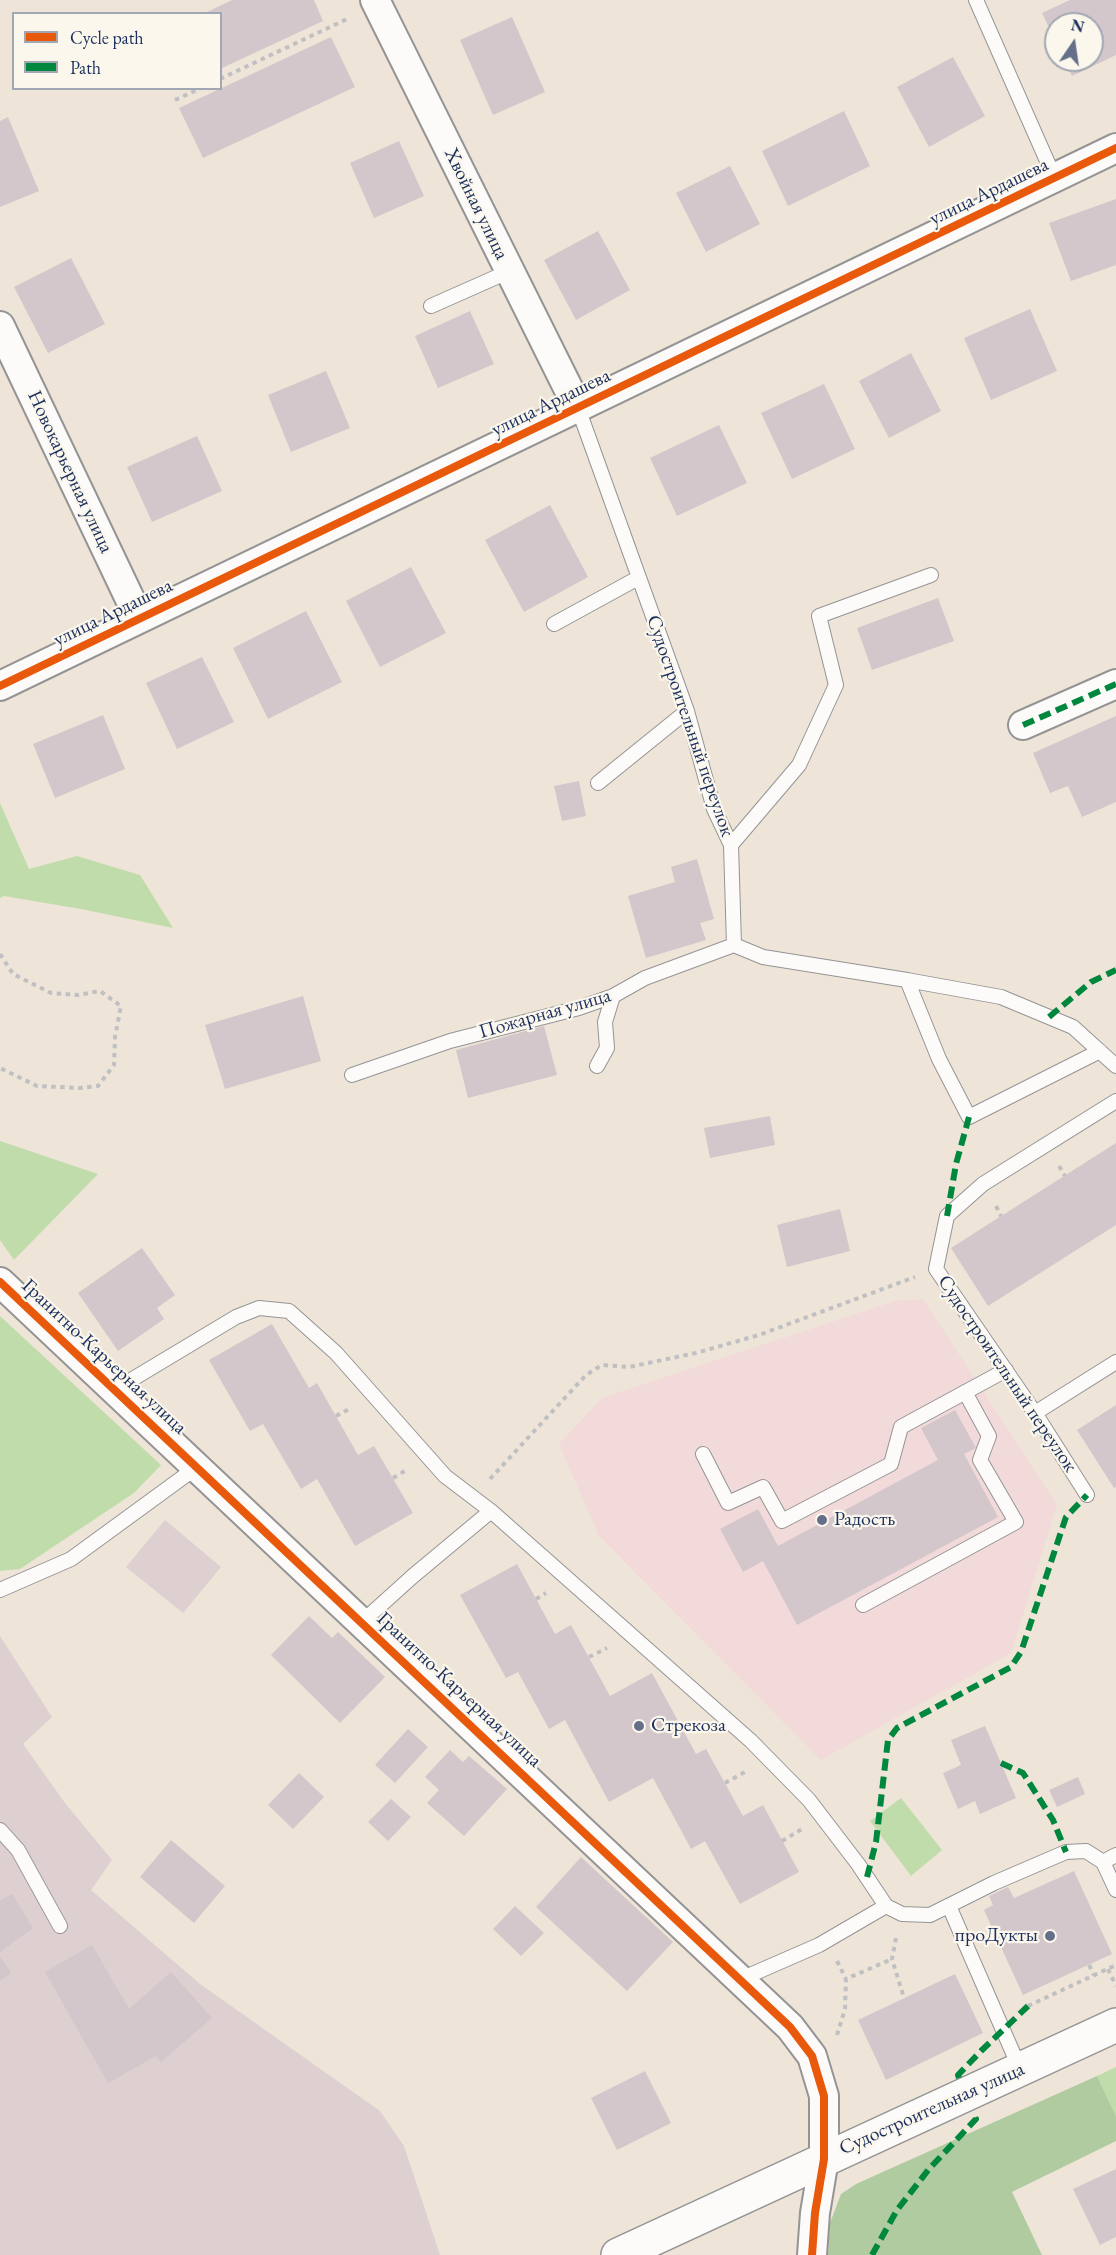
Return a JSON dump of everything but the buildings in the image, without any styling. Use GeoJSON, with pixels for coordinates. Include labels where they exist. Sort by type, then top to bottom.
{"type":"FeatureCollection","features":[{"type":"Feature","properties":{"kind":"street","name":"Хвойная улица"},"geometry":{"type":"LineString","coordinates":[[376,3],[578,408]]}},
{"type":"Feature","properties":{"kind":"street","name":"улица Ардашева"},"geometry":{"type":"LineString","coordinates":[[0,686],[1116,148]]}},
{"type":"Feature","properties":{"kind":"street","name":"Новокарьерная улица"},"geometry":{"type":"LineString","coordinates":[[0,326],[139,618]]}},
{"type":"Feature","properties":{"kind":"street"},"geometry":{"type":"LineString","coordinates":[[1023,725],[1116,684]]}},
{"type":"Feature","properties":{"kind":"street","name":"Гранитно-Карьерная улица"},"geometry":{"type":"LineString","coordinates":[[0,1282],[790,2027],[812,2056],[824,2096],[824,2159],[815,2213],[812,2255]]}},
{"type":"Feature","properties":{"kind":"street","name":"Судостроительная улица"},"geometry":{"type":"LineString","coordinates":[[618,2255],[1116,2025]]}},
{"type":"Feature","properties":{"kind":"lane"},"geometry":{"type":"LineString","coordinates":[[976,0],[1055,179]]}},
{"type":"Feature","properties":{"kind":"lane"},"geometry":{"type":"LineString","coordinates":[[430,306],[510,271]]}},
{"type":"Feature","properties":{"kind":"lane","name":"Судостроительный переулок"},"geometry":{"type":"LineString","coordinates":[[578,408],[687,711],[714,809],[731,845],[734,945]]}},
{"type":"Feature","properties":{"kind":"lane"},"geometry":{"type":"LineString","coordinates":[[731,845],[799,765],[836,685],[819,616],[931,575]]}},
{"type":"Feature","properties":{"kind":"lane"},"geometry":{"type":"LineString","coordinates":[[554,624],[638,578]]}},
{"type":"Feature","properties":{"kind":"lane"},"geometry":{"type":"LineString","coordinates":[[598,783],[687,711]]}},
{"type":"Feature","properties":{"kind":"lane"},"geometry":{"type":"LineString","coordinates":[[734,945],[763,957],[1001,997],[1073,1027],[1116,1066]]}},
{"type":"Feature","properties":{"kind":"lane","name":"Пожарная улица"},"geometry":{"type":"LineString","coordinates":[[352,1075],[450,1041],[579,1008],[614,996],[645,978],[734,945]]}},
{"type":"Feature","properties":{"kind":"lane"},"geometry":{"type":"LineString","coordinates":[[907,980],[939,1059],[969,1117],[1100,1051]]}},
{"type":"Feature","properties":{"kind":"lane"},"geometry":{"type":"LineString","coordinates":[[597,1066],[607,1048],[605,1022],[614,996]]}},
{"type":"Feature","properties":{"kind":"lane","name":"Судостроительный переулок"},"geometry":{"type":"LineString","coordinates":[[1088,1495],[936,1269],[947,1216],[983,1184],[1116,1101]]}},
{"type":"Feature","properties":{"kind":"lane"},"geometry":{"type":"LineString","coordinates":[[116,1389],[236,1317],[259,1308],[289,1311],[336,1353],[445,1476],[491,1511],[752,1741],[809,1800],[886,1906],[902,1914],[930,1915],[1066,1852],[1086,1851],[1103,1862],[1116,1890]]}},
{"type":"Feature","properties":{"kind":"lane"},"geometry":{"type":"LineString","coordinates":[[1035,1413],[1116,1362]]}},
{"type":"Feature","properties":{"kind":"lane"},"geometry":{"type":"LineString","coordinates":[[703,1454],[728,1503],[763,1487],[782,1521],[891,1464],[901,1427],[1005,1370]]}},
{"type":"Feature","properties":{"kind":"lane"},"geometry":{"type":"LineString","coordinates":[[863,1605],[1017,1522],[980,1460],[989,1436],[965,1392]]}},
{"type":"Feature","properties":{"kind":"lane"},"geometry":{"type":"LineString","coordinates":[[0,1590],[71,1559],[197,1467]]}},
{"type":"Feature","properties":{"kind":"lane"},"geometry":{"type":"LineString","coordinates":[[362,1622],[412,1575],[491,1511]]}},
{"type":"Feature","properties":{"kind":"lane"},"geometry":{"type":"LineString","coordinates":[[0,1830],[18,1850],[60,1926]]}},
{"type":"Feature","properties":{"kind":"lane"},"geometry":{"type":"LineString","coordinates":[[1103,1862],[1116,1855]]}},
{"type":"Feature","properties":{"kind":"lane"},"geometry":{"type":"LineString","coordinates":[[741,1979],[819,1945],[886,1906]]}},
{"type":"Feature","properties":{"kind":"lane"},"geometry":{"type":"LineString","coordinates":[[949,1906],[1020,2069]]}},
{"type":"Feature","properties":{"kind":"path"},"geometry":{"type":"LineString","coordinates":[[222,78],[376,3]]}},
{"type":"Feature","properties":{"kind":"path"},"geometry":{"type":"LineString","coordinates":[[175,100],[197,90]]}},
{"type":"Feature","properties":{"kind":"path"},"geometry":{"type":"LineString","coordinates":[[0,954],[14,974],[51,993],[78,995],[100,991],[121,1006],[115,1037],[114,1065],[98,1086],[80,1088],[37,1086],[0,1068]]}},
{"type":"Feature","properties":{"kind":"path"},"geometry":{"type":"LineString","coordinates":[[473,1497],[586,1375],[602,1365],[629,1367],[696,1353],[759,1335],[936,1269]]}},
{"type":"Feature","properties":{"kind":"path"},"geometry":{"type":"LineString","coordinates":[[902,1914],[892,1959],[904,1998]]}},
{"type":"Feature","properties":{"kind":"path"},"geometry":{"type":"LineString","coordinates":[[818,2073],[828,2062],[838,2031],[844,2009],[846,1979],[892,1959]]}},
{"type":"Feature","properties":{"kind":"path"},"geometry":{"type":"LineString","coordinates":[[1089,1965],[1094,1975]]}},
{"type":"Feature","properties":{"kind":"path"},"geometry":{"type":"LineString","coordinates":[[1028,2006],[1116,1965]]}},
{"type":"Feature","properties":{"kind":"path"},"geometry":{"type":"LineString","coordinates":[[1108,1969],[1116,1986]]}},
{"type":"Feature","properties":{"kind":"shaded area","name":"Радость"},"geometry":{"type":"Polygon","coordinates":[[[923,1299],[1057,1505],[1011,1653],[821,1760],[599,1536],[559,1444],[602,1398],[895,1301],[923,1299]]]}},
{"type":"Feature","properties":{"kind":"shaded area"},"geometry":{"type":"Polygon","coordinates":[[[165,1520],[221,1567],[183,1613],[126,1567],[165,1520]]]}},
{"type":"Feature","properties":{"kind":"shaded area"},"geometry":{"type":"Polygon","coordinates":[[[0,1636],[52,1717],[23,1744],[65,1803],[112,1860],[91,1890],[200,1984],[380,2111],[404,2146],[440,2255],[0,2255],[0,1636]]]}},
{"type":"Feature","properties":{"kind":"green space"},"geometry":{"type":"Polygon","coordinates":[[[0,803],[29,869],[77,856],[140,875],[173,928],[81,909],[4,896],[0,898],[0,803]]]}},
{"type":"Feature","properties":{"kind":"green space"},"geometry":{"type":"Polygon","coordinates":[[[0,1141],[98,1174],[14,1260],[0,1240],[0,1141]]]}},
{"type":"Feature","properties":{"kind":"green space"},"geometry":{"type":"Polygon","coordinates":[[[0,1316],[161,1465],[134,1493],[20,1569],[0,1571],[0,1316]]]}},
{"type":"Feature","properties":{"kind":"green space"},"geometry":{"type":"Polygon","coordinates":[[[901,1798],[942,1850],[911,1876],[870,1821],[901,1798]]]}},
{"type":"Feature","properties":{"kind":"green space"},"geometry":{"type":"Polygon","coordinates":[[[1116,2067],[1116,2116],[1097,2076],[1116,2067]]]}},
{"type":"Feature","properties":{"kind":"green space"},"geometry":{"type":"Polygon","coordinates":[[[1097,2076],[1116,2116],[1116,2141],[1012,2192],[1042,2255],[828,2255],[830,2223],[841,2194],[856,2184],[1097,2076]]]}},
{"type":"Feature","properties":{"kind":"marked path"},"geometry":{"type":"LineString","coordinates":[[1023,725],[1116,684]]}},
{"type":"Feature","properties":{"kind":"marked path"},"geometry":{"type":"LineString","coordinates":[[1049,1017],[1091,982],[1116,970]]}},
{"type":"Feature","properties":{"kind":"marked path"},"geometry":{"type":"LineString","coordinates":[[947,1216],[956,1164],[969,1117]]}},
{"type":"Feature","properties":{"kind":"marked path"},"geometry":{"type":"LineString","coordinates":[[867,1877],[876,1842],[888,1740],[897,1728],[1011,1667],[1021,1652],[1066,1517],[1087,1495]]}},
{"type":"Feature","properties":{"kind":"marked path"},"geometry":{"type":"LineString","coordinates":[[1001,1763],[1023,1773],[1053,1820],[1066,1852]]}},
{"type":"Feature","properties":{"kind":"marked path"},"geometry":{"type":"LineString","coordinates":[[959,2078],[958,2075],[1028,2006]]}},
{"type":"Feature","properties":{"kind":"marked path"},"geometry":{"type":"LineString","coordinates":[[872,2255],[897,2210],[929,2169],[976,2119],[974,2114]]}},
{"type":"Feature","properties":{"kind":"cycle path"},"geometry":{"type":"LineString","coordinates":[[0,686],[1116,148]]}},
{"type":"Feature","properties":{"kind":"cycle path"},"geometry":{"type":"LineString","coordinates":[[0,1282],[790,2027],[812,2056],[824,2096],[824,2159],[815,2213],[812,2255]]}},
{"type":"Feature","properties":{"kind":"place","name":"Радость"},"geometry":{"type":"Point","coordinates":[822,1520]}},
{"type":"Feature","properties":{"kind":"place","name":"Стрекоза"},"geometry":{"type":"Point","coordinates":[639,1726]}},
{"type":"Feature","properties":{"kind":"place","name":"проДукты"},"geometry":{"type":"Point","coordinates":[1050,1936]}}]}
